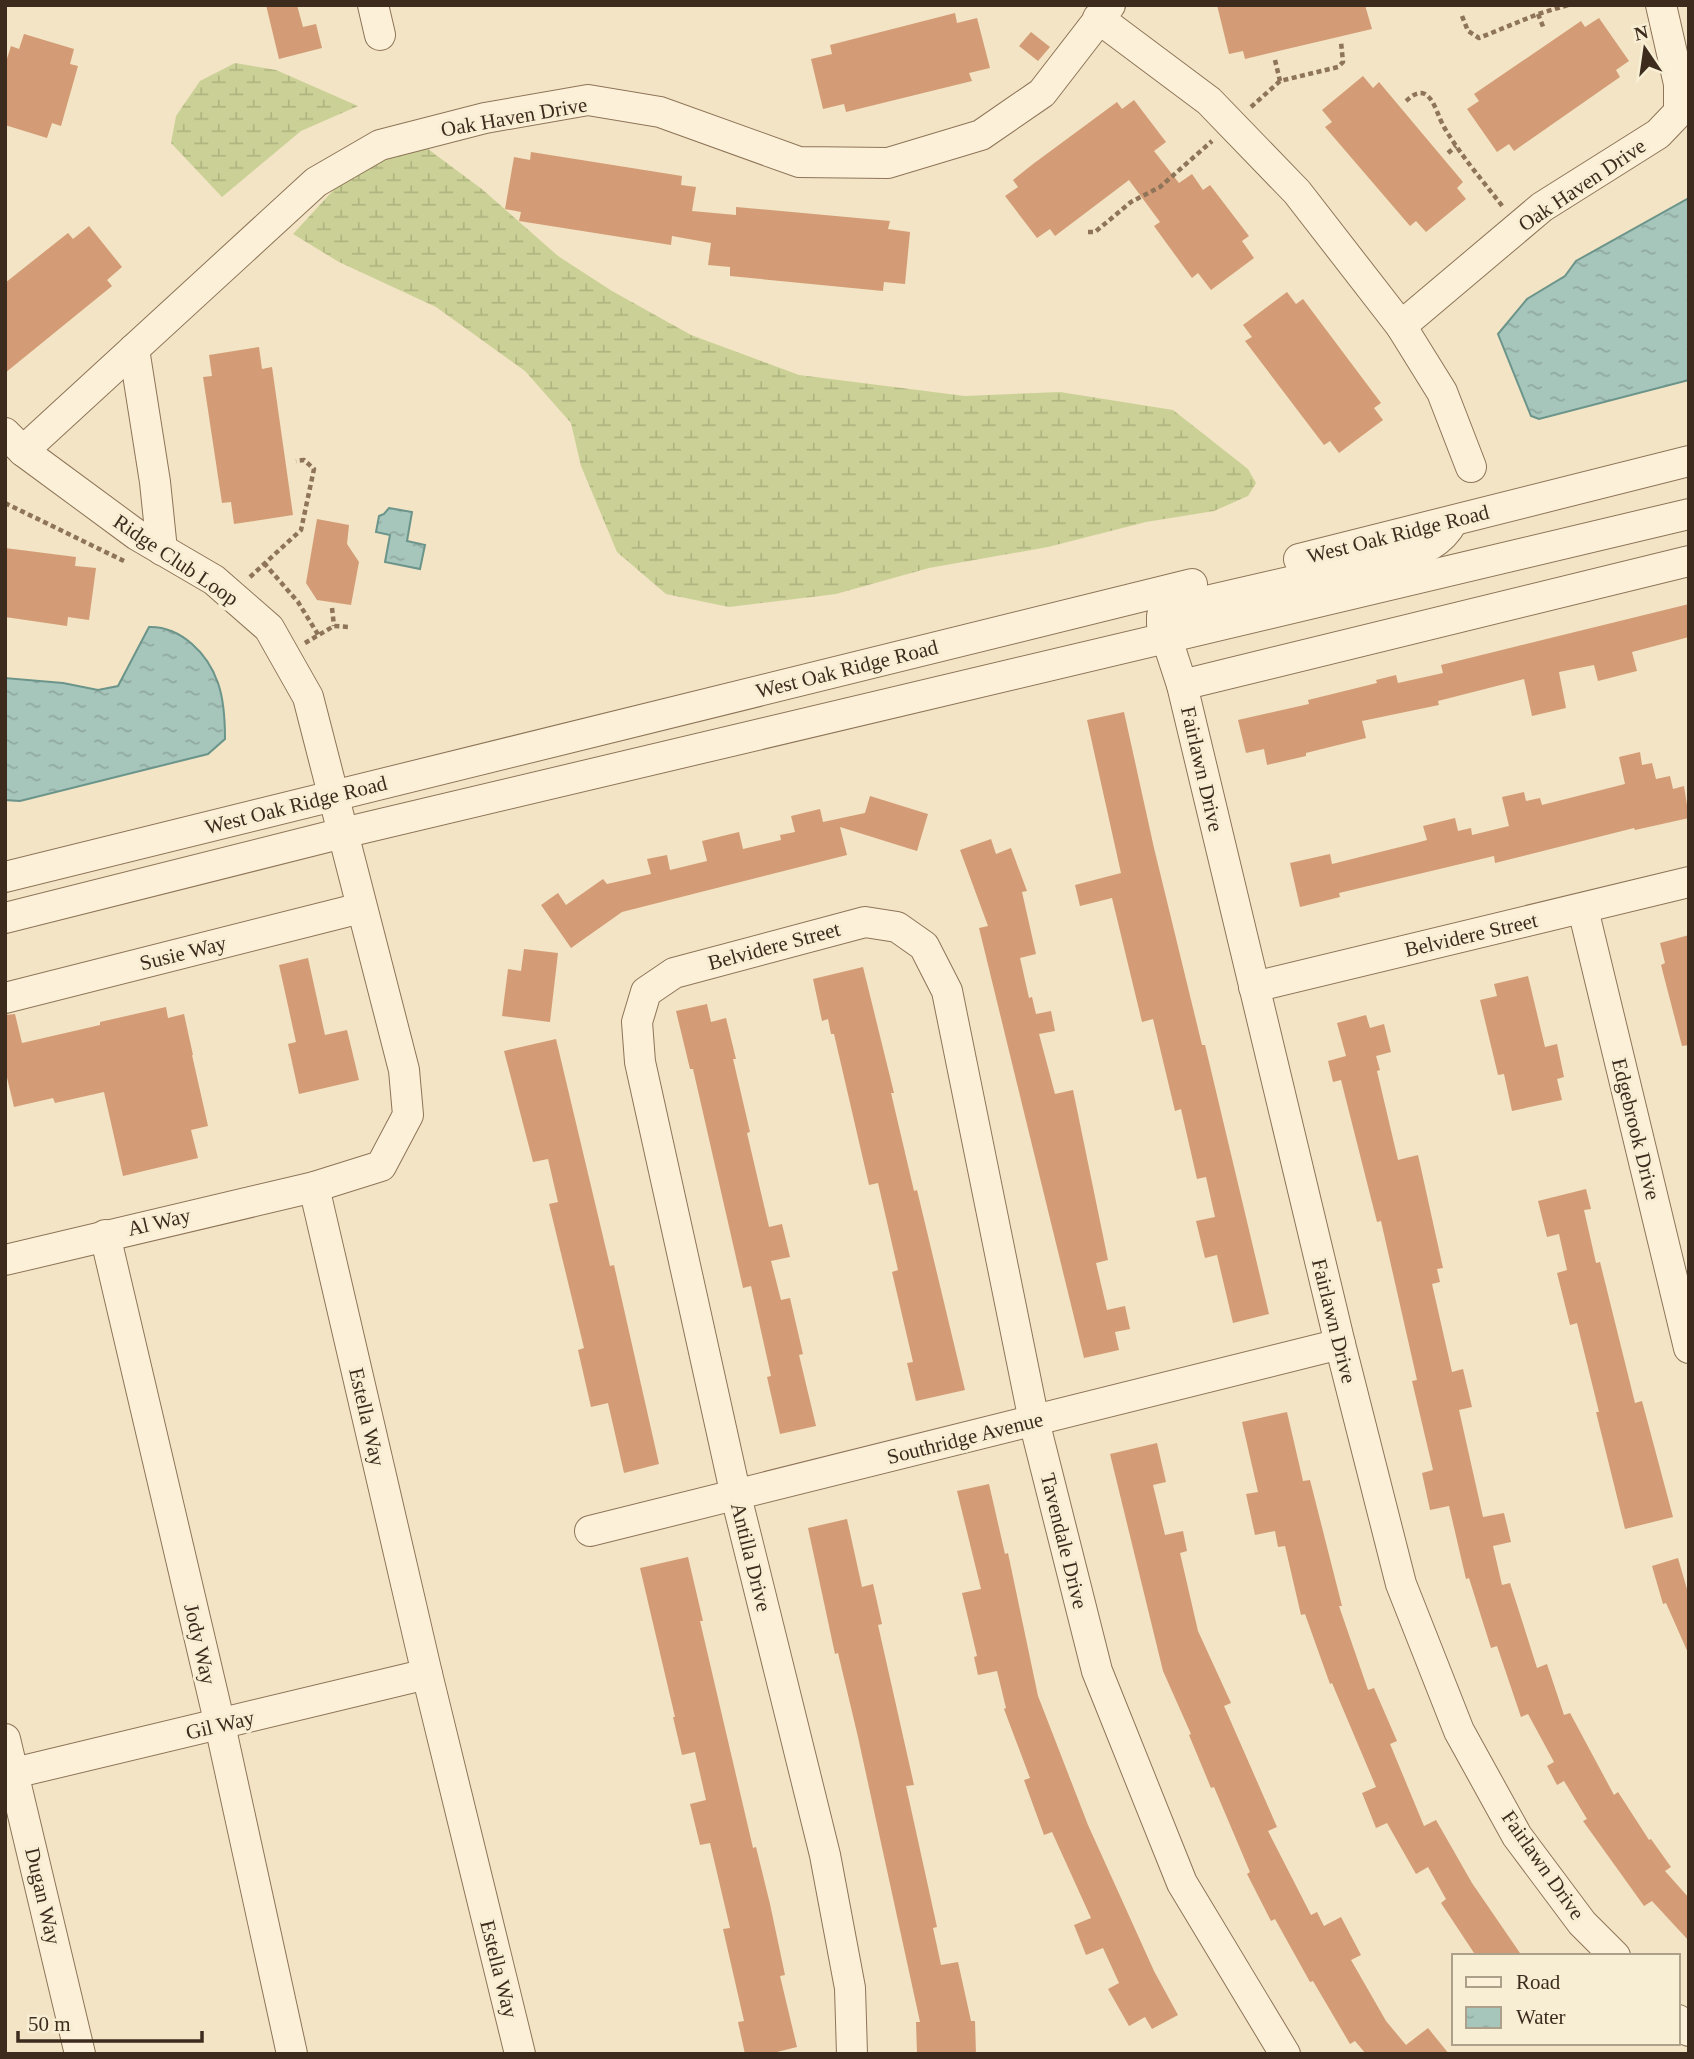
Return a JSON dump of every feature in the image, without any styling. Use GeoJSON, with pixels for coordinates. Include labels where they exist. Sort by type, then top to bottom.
{"type":"FeatureCollection","features":[{"type":"Feature","properties":{"kind":"street"},"geometry":{"type":"LineString","coordinates":[[373,5],[380,35]]}},
{"type":"Feature","properties":{"kind":"street","name":"Oak Haven Drive"},"geometry":{"type":"LineString","coordinates":[[1401,326],[1542,207],[1658,134],[1679,112],[1679,84],[1661,5]]}},
{"type":"Feature","properties":{"kind":"street","name":"Oak Haven Drive"},"geometry":{"type":"LineString","coordinates":[[14,442],[134,349],[316,182],[380,145],[485,118],[588,100],[660,112],[799,162],[888,163],[981,135],[1012,114],[1042,93],[1104,12],[1209,101],[1297,192],[1401,326],[1442,392],[1471,467]]}},
{"type":"Feature","properties":{"kind":"street"},"geometry":{"type":"LineString","coordinates":[[134,349],[155,482],[162,550]]}},
{"type":"Feature","properties":{"kind":"street","name":"Ridge Club Loop"},"geometry":{"type":"LineString","coordinates":[[14,442],[137,535],[214,580],[269,628],[308,697],[342,833]]}},
{"type":"Feature","properties":{"kind":"street","name":"West Oak Ridge Road"},"geometry":{"type":"LineString","coordinates":[[5,877],[1453,522],[1689,461]]}},
{"type":"Feature","properties":{"kind":"street","name":"West Oak Ridge Road"},"geometry":{"type":"LineString","coordinates":[[5,918],[342,833],[1689,514]]}},
{"type":"Feature","properties":{"kind":"street"},"geometry":{"type":"LineString","coordinates":[[1167,636],[1162,616],[1167,610],[1406,554],[1436,543],[1447,533],[1453,522]]}},
{"type":"Feature","properties":{"kind":"street"},"geometry":{"type":"LineString","coordinates":[[1182,685],[1689,561]]}},
{"type":"Feature","properties":{"kind":"street","name":"Fairlawn Drive"},"geometry":{"type":"LineString","coordinates":[[1167,636],[1182,685],[1340,1344],[1401,1584],[1459,1731],[1517,1836],[1583,1923],[1613,1954]]}},
{"type":"Feature","properties":{"kind":"street"},"geometry":{"type":"LineString","coordinates":[[314,1187],[381,1166],[408,1115],[404,1070],[342,833]]}},
{"type":"Feature","properties":{"kind":"street","name":"Belvidere Street"},"geometry":{"type":"LineString","coordinates":[[1254,987],[1689,882]]}},
{"type":"Feature","properties":{"kind":"street","name":"Susie Way"},"geometry":{"type":"LineString","coordinates":[[5,998],[361,908]]}},
{"type":"Feature","properties":{"kind":"street","name":"Edgebrook Drive"},"geometry":{"type":"LineString","coordinates":[[1583,909],[1689,1348]]}},
{"type":"Feature","properties":{"kind":"street","name":"Belvidere Street"},"geometry":{"type":"LineString","coordinates":[[640,1062],[637,1022],[646,992],[674,973],[864,922],[897,927],[924,946],[947,991]]}},
{"type":"Feature","properties":{"kind":"street","name":"Tavendale Drive"},"geometry":{"type":"LineString","coordinates":[[947,991],[1034,1421],[1097,1671],[1182,1883],[1285,2054]]}},
{"type":"Feature","properties":{"kind":"street","name":"Antilla Drive"},"geometry":{"type":"LineString","coordinates":[[640,1062],[736,1496],[825,1855],[850,1988],[852,2054]]}},
{"type":"Feature","properties":{"kind":"street","name":"Al Way"},"geometry":{"type":"LineString","coordinates":[[5,1260],[314,1187]]}},
{"type":"Feature","properties":{"kind":"street","name":"Estella Way"},"geometry":{"type":"LineString","coordinates":[[314,1187],[427,1674],[520,2054]]}},
{"type":"Feature","properties":{"kind":"street","name":"Jody Way"},"geometry":{"type":"LineString","coordinates":[[104,1235],[220,1726],[292,2054]]}},
{"type":"Feature","properties":{"kind":"street","name":"Southridge Avenue"},"geometry":{"type":"LineString","coordinates":[[590,1531],[1340,1344]]}},
{"type":"Feature","properties":{"kind":"street","name":"Gil Way"},"geometry":{"type":"LineString","coordinates":[[14,1773],[220,1726],[427,1674]]}},
{"type":"Feature","properties":{"kind":"street","name":"Dugan Way"},"geometry":{"type":"LineString","coordinates":[[5,1739],[80,2054]]}},
{"type":"Feature","properties":{"kind":"path"},"geometry":{"type":"LineString","coordinates":[[1462,16],[1468,31],[1479,38],[1555,7],[1568,5]]}},
{"type":"Feature","properties":{"kind":"path"},"geometry":{"type":"LineString","coordinates":[[1538,14],[1544,29]]}},
{"type":"Feature","properties":{"kind":"path"},"geometry":{"type":"LineString","coordinates":[[1088,232],[1095,232],[1131,202],[1160,187],[1280,81],[1338,67],[1343,62],[1341,42]]}},
{"type":"Feature","properties":{"kind":"path"},"geometry":{"type":"LineString","coordinates":[[1275,60],[1280,81]]}},
{"type":"Feature","properties":{"kind":"path"},"geometry":{"type":"LineString","coordinates":[[1406,101],[1416,93],[1423,93],[1431,100],[1442,125],[1456,146],[1517,227]]}},
{"type":"Feature","properties":{"kind":"path"},"geometry":{"type":"LineString","coordinates":[[1448,153],[1456,146]]}},
{"type":"Feature","properties":{"kind":"path"},"geometry":{"type":"LineString","coordinates":[[232,596],[301,530],[314,469],[304,460],[296,461]]}},
{"type":"Feature","properties":{"kind":"path"},"geometry":{"type":"LineString","coordinates":[[5,503],[135,566]]}},
{"type":"Feature","properties":{"kind":"path"},"geometry":{"type":"LineString","coordinates":[[264,563],[298,602],[318,636]]}},
{"type":"Feature","properties":{"kind":"path"},"geometry":{"type":"LineString","coordinates":[[332,608],[334,626],[349,627]]}},
{"type":"Feature","properties":{"kind":"green space"},"geometry":{"type":"Polygon","coordinates":[[[235,63],[276,70],[358,106],[301,131],[222,197],[171,143],[176,116],[200,81],[235,63]]]}},
{"type":"Feature","properties":{"kind":"green space"},"geometry":{"type":"Polygon","coordinates":[[[424,146],[483,190],[558,256],[612,291],[691,335],[799,375],[965,396],[1060,392],[1173,410],[1248,469],[1256,483],[1248,496],[1214,511],[1146,522],[1048,547],[929,568],[836,594],[729,607],[666,594],[617,552],[581,466],[571,423],[525,371],[436,307],[339,262],[293,234],[352,170],[424,146]]]}},
{"type":"Feature","properties":{"kind":"water"},"geometry":{"type":"Polygon","coordinates":[[[1689,198],[1689,380],[1539,419],[1531,416],[1498,334],[1527,299],[1565,276],[1576,261],[1689,198]]]}},
{"type":"Feature","properties":{"kind":"water"},"geometry":{"type":"Polygon","coordinates":[[[389,508],[412,512],[407,541],[425,545],[420,569],[385,562],[390,535],[376,532],[379,516],[389,508]]]}},
{"type":"Feature","properties":{"kind":"water"},"geometry":{"type":"Polygon","coordinates":[[[149,627],[172,631],[192,644],[208,662],[222,696],[225,739],[208,754],[20,801],[5,800],[5,678],[63,683],[98,690],[118,686],[149,627]]]}},
{"type":"Feature","properties":{"kind":"building"},"geometry":{"type":"Polygon","coordinates":[[[266,5],[297,5],[303,27],[316,24],[322,48],[279,59],[266,5]]]}},
{"type":"Feature","properties":{"kind":"building"},"geometry":{"type":"Polygon","coordinates":[[[1217,5],[1365,5],[1372,29],[1245,59],[1243,51],[1229,54],[1217,5]]]}},
{"type":"Feature","properties":{"kind":"building"},"geometry":{"type":"Polygon","coordinates":[[[955,13],[957,23],[977,18],[990,68],[969,73],[972,81],[846,112],[844,104],[823,109],[811,59],[832,54],[830,45],[955,13]]]}},
{"type":"Feature","properties":{"kind":"building"},"geometry":{"type":"Polygon","coordinates":[[[1599,18],[1629,61],[1616,70],[1620,77],[1514,151],[1509,144],[1497,152],[1467,109],[1479,101],[1474,94],[1581,21],[1585,27],[1599,18]]]}},
{"type":"Feature","properties":{"kind":"building"},"geometry":{"type":"Polygon","coordinates":[[[1031,32],[1050,47],[1038,61],[1019,46],[1031,32]]]}},
{"type":"Feature","properties":{"kind":"building"},"geometry":{"type":"Polygon","coordinates":[[[24,34],[74,49],[70,64],[78,66],[61,126],[52,123],[47,138],[5,125],[5,65],[11,46],[19,49],[24,34]]]}},
{"type":"Feature","properties":{"kind":"building"},"geometry":{"type":"Polygon","coordinates":[[[1363,76],[1373,88],[1379,82],[1463,182],[1457,188],[1466,199],[1426,232],[1416,221],[1410,226],[1325,127],[1332,122],[1322,110],[1363,76]]]}},
{"type":"Feature","properties":{"kind":"building"},"geometry":{"type":"Polygon","coordinates":[[[1134,100],[1166,142],[1154,151],[1179,183],[1192,174],[1203,190],[1210,185],[1249,236],[1242,241],[1254,258],[1211,290],[1198,273],[1192,278],[1154,226],[1160,222],[1129,180],[1055,236],[1050,229],[1037,238],[1005,196],[1018,187],[1013,180],[1033,164],[1117,102],[1122,109],[1134,100]]]}},
{"type":"Feature","properties":{"kind":"building"},"geometry":{"type":"Polygon","coordinates":[[[531,152],[682,176],[681,185],[696,187],[692,211],[736,215],[736,207],[890,221],[888,229],[910,232],[905,284],[884,282],[883,291],[730,276],[730,267],[708,265],[711,243],[672,236],[671,245],[519,221],[521,212],[505,209],[514,157],[530,160],[531,152]]]}},
{"type":"Feature","properties":{"kind":"building"},"geometry":{"type":"Polygon","coordinates":[[[89,226],[122,267],[107,280],[112,286],[5,373],[5,283],[68,233],[73,239],[89,226]]]}},
{"type":"Feature","properties":{"kind":"building"},"geometry":{"type":"Polygon","coordinates":[[[1287,292],[1296,304],[1303,299],[1381,403],[1374,408],[1383,420],[1339,453],[1330,441],[1324,445],[1245,341],[1252,337],[1243,325],[1287,292]]]}},
{"type":"Feature","properties":{"kind":"building"},"geometry":{"type":"Polygon","coordinates":[[[259,347],[262,369],[272,367],[293,515],[234,524],[231,502],[222,503],[203,377],[212,376],[209,355],[259,347]]]}},
{"type":"Feature","properties":{"kind":"building"},"geometry":{"type":"Polygon","coordinates":[[[317,519],[349,525],[347,544],[359,562],[351,605],[317,600],[306,583],[317,519]]]}},
{"type":"Feature","properties":{"kind":"building"},"geometry":{"type":"Polygon","coordinates":[[[5,548],[76,557],[75,566],[96,568],[89,620],[68,617],[67,626],[5,617],[5,548]]]}},
{"type":"Feature","properties":{"kind":"building"},"geometry":{"type":"Polygon","coordinates":[[[1689,604],[1689,637],[1632,652],[1637,671],[1598,681],[1594,665],[1559,672],[1566,708],[1532,716],[1524,679],[1438,701],[1439,705],[1362,721],[1366,738],[1306,753],[1306,756],[1267,765],[1264,749],[1246,753],[1238,720],[1309,704],[1308,700],[1377,683],[1376,680],[1396,675],[1398,683],[1443,673],[1441,665],[1689,604]]]}},
{"type":"Feature","properties":{"kind":"building"},"geometry":{"type":"Polygon","coordinates":[[[1124,712],[1154,848],[1202,1045],[1205,1045],[1269,1314],[1233,1323],[1217,1255],[1205,1258],[1196,1221],[1215,1217],[1206,1177],[1197,1179],[1181,1109],[1175,1111],[1153,1019],[1142,1022],[1112,898],[1080,906],[1075,885],[1121,873],[1087,720],[1124,712]]]}},
{"type":"Feature","properties":{"kind":"building"},"geometry":{"type":"Polygon","coordinates":[[[1640,752],[1642,765],[1652,763],[1656,779],[1670,776],[1673,789],[1684,786],[1689,818],[1635,830],[1634,828],[1495,863],[1494,856],[1339,893],[1340,897],[1300,907],[1290,863],[1330,854],[1332,864],[1427,840],[1423,826],[1455,818],[1458,831],[1471,828],[1472,835],[1509,826],[1502,797],[1524,792],[1526,801],[1540,798],[1542,805],[1625,784],[1619,757],[1640,752]]]}},
{"type":"Feature","properties":{"kind":"building"},"geometry":{"type":"Polygon","coordinates":[[[870,796],[928,814],[917,851],[840,827],[847,855],[622,912],[571,948],[541,905],[558,893],[566,905],[603,879],[607,884],[651,874],[647,859],[667,855],[670,870],[707,861],[702,841],[739,832],[743,849],[781,840],[780,835],[795,832],[791,816],[820,809],[823,822],[865,813],[870,796]]]}},
{"type":"Feature","properties":{"kind":"building"},"geometry":{"type":"Polygon","coordinates":[[[991,839],[996,854],[1011,848],[1027,891],[1022,892],[1036,954],[1020,958],[1029,998],[1032,997],[1036,1014],[1051,1011],[1055,1031],[1039,1034],[1055,1094],[1073,1090],[1108,1260],[1096,1263],[1107,1310],[1125,1306],[1130,1329],[1115,1332],[1119,1350],[1084,1358],[979,928],[988,926],[960,850],[991,839]]]}},
{"type":"Feature","properties":{"kind":"building"},"geometry":{"type":"Polygon","coordinates":[[[1689,935],[1689,1045],[1682,1046],[1661,965],[1665,963],[1660,943],[1689,935]]]}},
{"type":"Feature","properties":{"kind":"building"},"geometry":{"type":"Polygon","coordinates":[[[524,949],[558,953],[550,1022],[502,1016],[508,969],[521,971],[524,949]]]}},
{"type":"Feature","properties":{"kind":"building"},"geometry":{"type":"Polygon","coordinates":[[[308,958],[325,1035],[347,1030],[359,1080],[299,1094],[288,1044],[296,1042],[279,965],[308,958]]]}},
{"type":"Feature","properties":{"kind":"building"},"geometry":{"type":"Polygon","coordinates":[[[863,967],[894,1093],[891,1093],[914,1191],[917,1190],[965,1390],[916,1401],[907,1363],[913,1362],[892,1272],[898,1270],[878,1183],[869,1185],[834,1034],[831,1034],[828,1019],[822,1021],[813,979],[863,967]]]}},
{"type":"Feature","properties":{"kind":"building"},"geometry":{"type":"Polygon","coordinates":[[[1528,976],[1545,1047],[1557,1044],[1564,1077],[1557,1079],[1562,1100],[1512,1111],[1504,1074],[1498,1075],[1480,1000],[1497,996],[1494,984],[1528,976]]]}},
{"type":"Feature","properties":{"kind":"building"},"geometry":{"type":"Polygon","coordinates":[[[707,1004],[711,1022],[726,1018],[750,1132],[747,1133],[769,1227],[782,1224],[790,1257],[771,1261],[781,1300],[790,1298],[803,1354],[799,1355],[816,1426],[780,1434],[767,1377],[771,1376],[751,1286],[743,1288],[693,1069],[690,1069],[676,1011],[707,1004]]]}},
{"type":"Feature","properties":{"kind":"building"},"geometry":{"type":"Polygon","coordinates":[[[166,1007],[168,1018],[184,1014],[193,1055],[208,1126],[191,1130],[198,1158],[123,1176],[104,1092],[55,1103],[53,1098],[14,1107],[5,1069],[5,1015],[15,1014],[22,1043],[166,1007]]]}},
{"type":"Feature","properties":{"kind":"building"},"geometry":{"type":"Polygon","coordinates":[[[1366,1015],[1370,1028],[1384,1024],[1391,1052],[1376,1056],[1380,1070],[1377,1071],[1398,1160],[1418,1155],[1443,1268],[1437,1269],[1440,1282],[1432,1284],[1452,1372],[1463,1369],[1472,1407],[1459,1410],[1483,1517],[1504,1513],[1511,1542],[1493,1546],[1502,1585],[1510,1583],[1537,1668],[1547,1664],[1564,1715],[1570,1713],[1614,1795],[1618,1792],[1649,1840],[1651,1839],[1671,1867],[1665,1871],[1689,1898],[1689,1941],[1652,1901],[1644,1906],[1583,1821],[1587,1819],[1564,1781],[1557,1785],[1547,1766],[1554,1762],[1528,1714],[1521,1717],[1497,1646],[1491,1648],[1469,1578],[1466,1579],[1449,1506],[1430,1510],[1422,1473],[1433,1470],[1412,1381],[1417,1380],[1381,1221],[1377,1222],[1341,1080],[1333,1082],[1328,1061],[1346,1056],[1337,1023],[1366,1015]]]}},
{"type":"Feature","properties":{"kind":"building"},"geometry":{"type":"Polygon","coordinates":[[[556,1039],[610,1266],[614,1265],[659,1464],[624,1473],[608,1403],[591,1407],[578,1350],[584,1348],[549,1204],[558,1202],[548,1159],[533,1162],[504,1051],[556,1039]]]}},
{"type":"Feature","properties":{"kind":"building"},"geometry":{"type":"Polygon","coordinates":[[[1586,1189],[1591,1209],[1584,1210],[1596,1263],[1600,1262],[1635,1403],[1642,1401],[1673,1517],[1625,1529],[1577,1323],[1570,1325],[1557,1273],[1567,1270],[1559,1234],[1547,1237],[1538,1201],[1586,1189]]]}},
{"type":"Feature","properties":{"kind":"building"},"geometry":{"type":"Polygon","coordinates":[[[1287,1412],[1303,1481],[1310,1480],[1342,1606],[1339,1606],[1368,1690],[1374,1688],[1397,1741],[1390,1744],[1424,1826],[1436,1820],[1472,1883],[1521,1954],[1475,1954],[1441,1903],[1446,1899],[1428,1867],[1416,1874],[1387,1823],[1376,1828],[1362,1793],[1376,1787],[1332,1683],[1330,1684],[1305,1614],[1301,1615],[1285,1546],[1278,1547],[1275,1531],[1255,1535],[1246,1494],[1258,1492],[1242,1422],[1287,1412]]]}},
{"type":"Feature","properties":{"kind":"building"},"geometry":{"type":"Polygon","coordinates":[[[1157,1443],[1166,1482],[1153,1485],[1165,1535],[1183,1531],[1187,1551],[1180,1553],[1198,1631],[1231,1703],[1224,1706],[1277,1827],[1268,1831],[1311,1915],[1317,1912],[1324,1926],[1341,1917],[1361,1955],[1351,1960],[1386,2021],[1406,2045],[1428,2028],[1449,2054],[1366,2054],[1355,2041],[1350,2044],[1313,1981],[1310,1982],[1275,1919],[1271,1921],[1247,1874],[1250,1872],[1214,1787],[1211,1788],[1163,1671],[1110,1454],[1157,1443]]]}},
{"type":"Feature","properties":{"kind":"building"},"geometry":{"type":"Polygon","coordinates":[[[989,1484],[1005,1554],[1008,1553],[1038,1696],[1088,1825],[1154,1971],[1178,2015],[1152,2029],[1145,2017],[1129,2026],[1108,1989],[1119,1983],[1103,1948],[1086,1955],[1074,1925],[1091,1918],[1052,1832],[1044,1835],[1024,1780],[1030,1778],[1004,1709],[1006,1708],[997,1671],[978,1675],[974,1657],[977,1656],[962,1593],[981,1589],[957,1491],[989,1484]]]}},
{"type":"Feature","properties":{"kind":"building"},"geometry":{"type":"Polygon","coordinates":[[[847,1519],[862,1587],[873,1584],[882,1624],[878,1625],[914,1785],[906,1786],[937,1927],[933,1928],[941,1965],[958,1962],[971,2021],[975,2021],[976,2054],[917,2054],[916,2022],[920,2022],[858,1737],[838,1653],[835,1654],[808,1528],[847,1519]]]}},
{"type":"Feature","properties":{"kind":"building"},"geometry":{"type":"Polygon","coordinates":[[[688,1557],[703,1621],[700,1621],[753,1848],[756,1847],[770,1904],[785,1975],[780,1976],[797,2047],[769,2054],[745,2054],[738,2022],[744,2021],[723,1929],[730,1928],[710,1843],[700,1845],[690,1804],[706,1800],[695,1752],[682,1755],[640,1568],[688,1557]]]}},
{"type":"Feature","properties":{"kind":"building"},"geometry":{"type":"Polygon","coordinates":[[[1678,1558],[1689,1596],[1689,1655],[1666,1603],[1663,1604],[1652,1566],[1678,1558]]]}}]}
